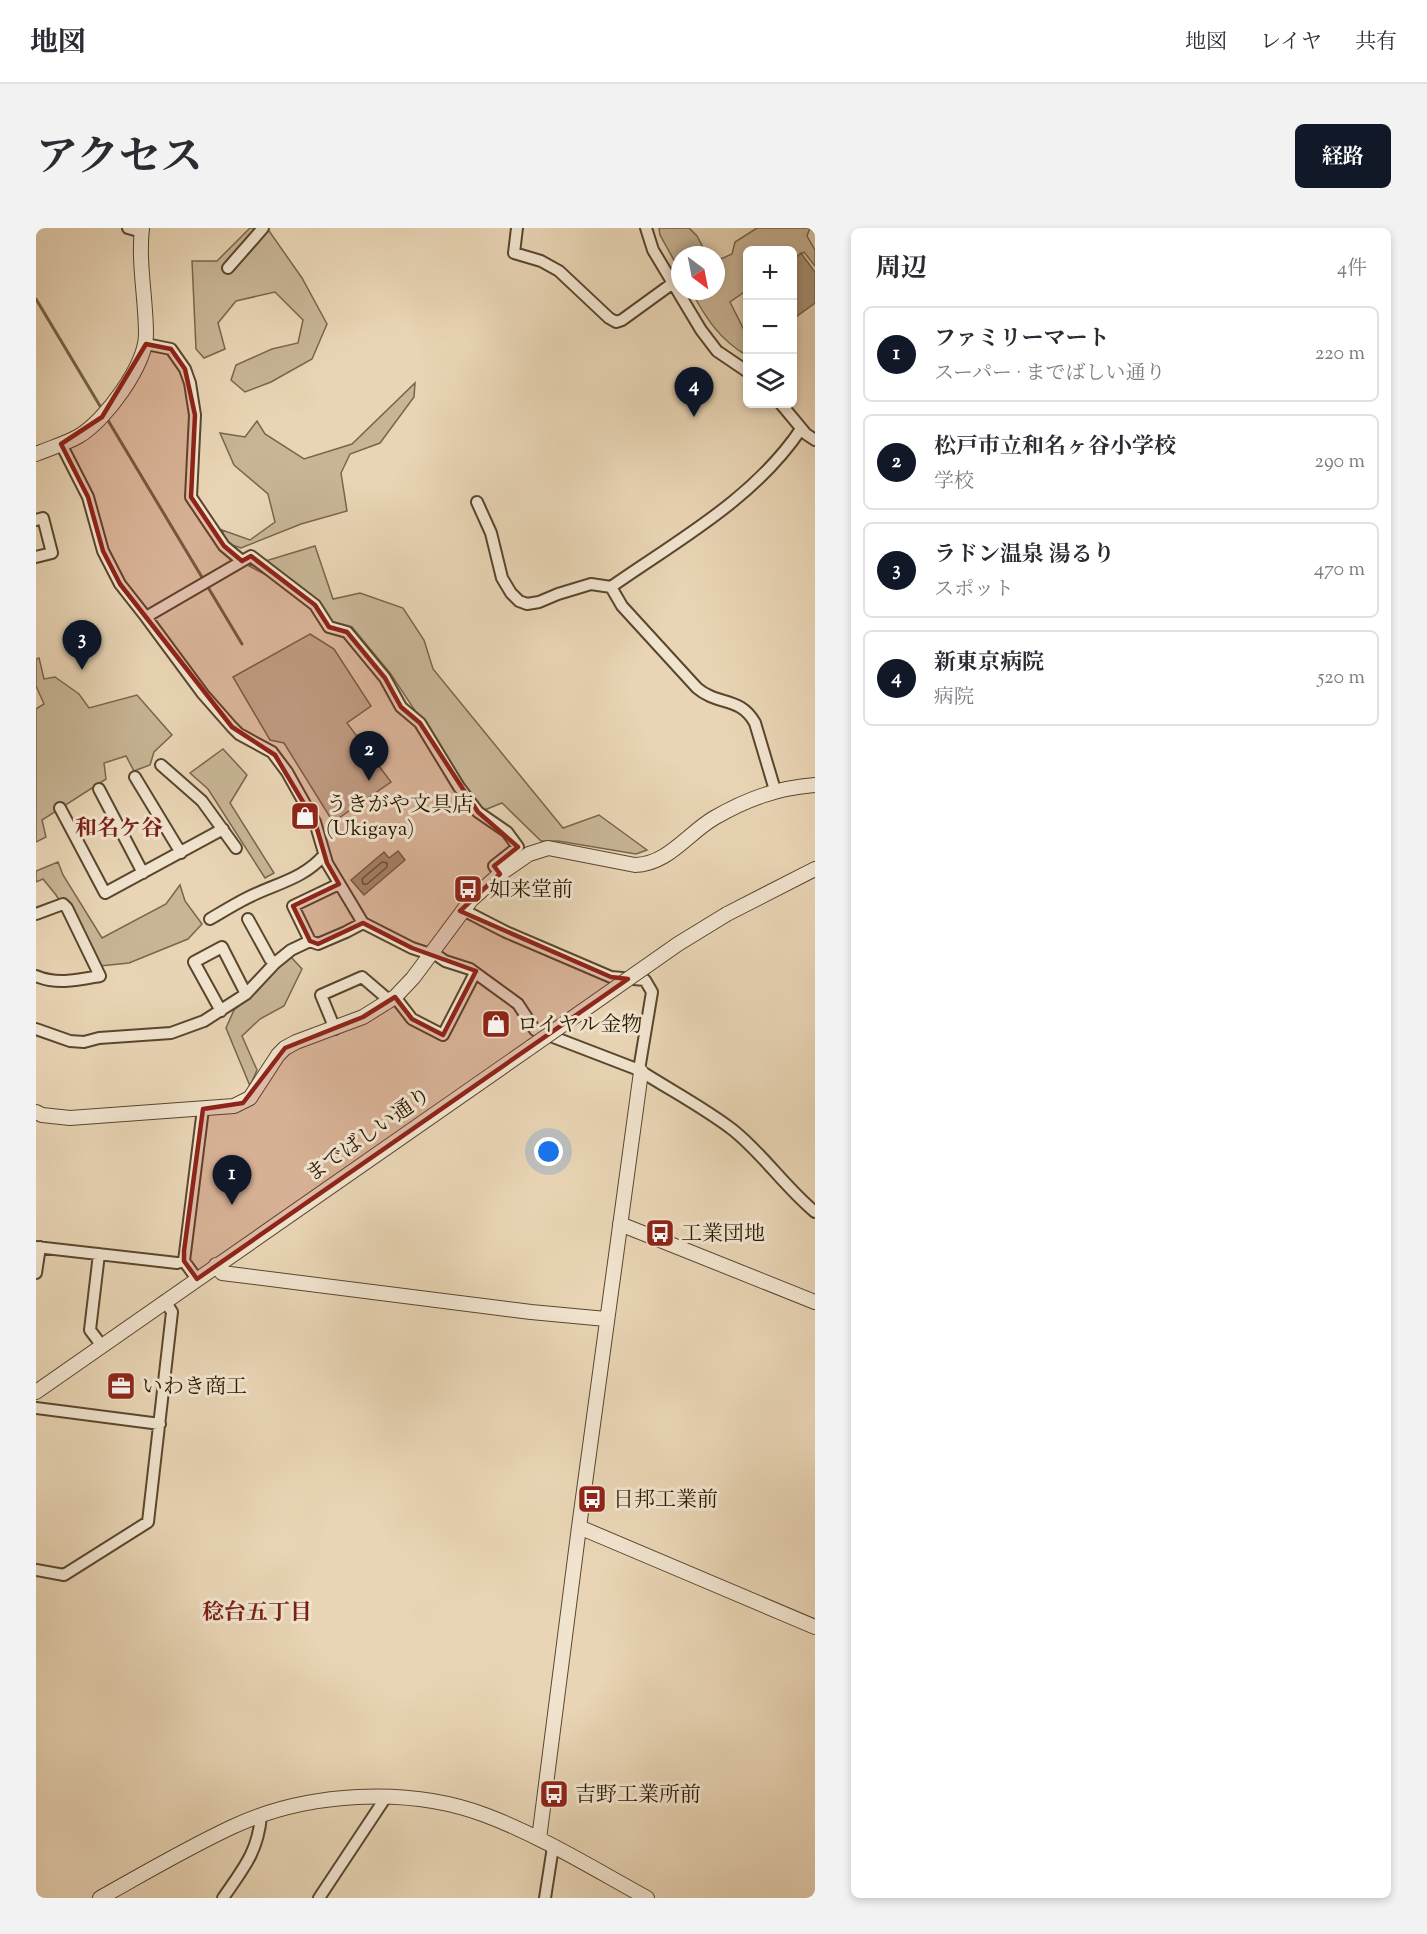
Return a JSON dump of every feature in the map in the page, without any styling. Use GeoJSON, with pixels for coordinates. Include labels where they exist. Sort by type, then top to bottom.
{"type":"FeatureCollection","features":[{"type":"Feature","properties":{"kind":"street"},"geometry":{"type":"LineString","coordinates":[[228,268],[262,228]]}},
{"type":"Feature","properties":{"kind":"street"},"geometry":{"type":"LineString","coordinates":[[517,228],[514,253],[541,261],[559,272],[616,322],[671,284]]}},
{"type":"Feature","properties":{"kind":"street"},"geometry":{"type":"LineString","coordinates":[[646,228],[653,250],[671,280]]}},
{"type":"Feature","properties":{"kind":"street"},"geometry":{"type":"LineString","coordinates":[[37,452],[80,435],[102,417],[138,364],[146,344],[137,229]]}},
{"type":"Feature","properties":{"kind":"street"},"geometry":{"type":"LineString","coordinates":[[683,300],[717,351],[743,369]]}},
{"type":"Feature","properties":{"kind":"street"},"geometry":{"type":"LineString","coordinates":[[146,344],[171,349],[185,369],[190,383],[195,415],[191,497],[224,546],[242,561]]}},
{"type":"Feature","properties":{"kind":"street"},"geometry":{"type":"LineString","coordinates":[[784,408],[801,429],[815,440]]}},
{"type":"Feature","properties":{"kind":"street"},"geometry":{"type":"LineString","coordinates":[[477,502],[491,533],[502,578],[519,601],[527,604],[539,602],[591,584],[611,587],[703,526],[754,484],[801,429]]}},
{"type":"Feature","properties":{"kind":"street"},"geometry":{"type":"LineString","coordinates":[[61,444],[88,497],[103,551],[111,570],[125,592],[203,694],[232,727],[239,734],[275,755],[297,788],[315,822],[324,855],[363,922],[412,948],[431,953],[475,973],[518,1004],[535,1030],[640,1071],[685,1097],[734,1131],[790,1190],[815,1212]]}},
{"type":"Feature","properties":{"kind":"street"},"geometry":{"type":"LineString","coordinates":[[36,519],[43,518],[51,552],[36,557]]}},
{"type":"Feature","properties":{"kind":"street"},"geometry":{"type":"LineString","coordinates":[[146,617],[251,556],[315,605],[329,627],[346,632],[385,678],[401,707],[420,723],[459,787],[478,812],[507,832],[518,847],[494,866],[500,874]]}},
{"type":"Feature","properties":{"kind":"street"},"geometry":{"type":"LineString","coordinates":[[611,587],[622,606],[697,688],[707,696],[740,706],[751,715],[775,790]]}},
{"type":"Feature","properties":{"kind":"street"},"geometry":{"type":"LineString","coordinates":[[161,765],[202,801],[236,848]]}},
{"type":"Feature","properties":{"kind":"street"},"geometry":{"type":"LineString","coordinates":[[135,777],[181,853]]}},
{"type":"Feature","properties":{"kind":"street"},"geometry":{"type":"LineString","coordinates":[[36,1112],[42,1115],[70,1118],[203,1109],[243,1103],[256,1091],[278,1055],[285,1048],[363,1017],[393,999],[484,887],[529,854],[548,848],[635,865],[657,862],[714,819],[775,790],[815,785]]}},
{"type":"Feature","properties":{"kind":"street"},"geometry":{"type":"LineString","coordinates":[[99,789],[143,873]]}},
{"type":"Feature","properties":{"kind":"street"},"geometry":{"type":"LineString","coordinates":[[60,808],[105,893],[223,829]]}},
{"type":"Feature","properties":{"kind":"street"},"geometry":{"type":"LineString","coordinates":[[210,919],[246,898],[302,874],[324,855]]}},
{"type":"Feature","properties":{"kind":"street","name":"までばしい通り"},"geometry":{"type":"LineString","coordinates":[[36,1392],[678,944],[728,914],[815,869]]}},
{"type":"Feature","properties":{"kind":"street"},"geometry":{"type":"LineString","coordinates":[[339,884],[293,906],[310,941],[318,944],[346,933],[363,922]]}},
{"type":"Feature","properties":{"kind":"street"},"geometry":{"type":"LineString","coordinates":[[36,914],[63,904],[100,976],[67,982],[36,976]]}},
{"type":"Feature","properties":{"kind":"street"},"geometry":{"type":"LineString","coordinates":[[463,910],[506,932],[611,977],[641,979],[647,983],[652,992],[606,1319],[539,1839]]}},
{"type":"Feature","properties":{"kind":"street"},"geometry":{"type":"LineString","coordinates":[[248,919],[270,959],[275,963]]}},
{"type":"Feature","properties":{"kind":"street"},"geometry":{"type":"LineString","coordinates":[[36,1029],[70,1041],[84,1042],[99,1038],[171,1033],[204,1021],[221,1011],[246,994],[275,963],[291,950],[310,941]]}},
{"type":"Feature","properties":{"kind":"street"},"geometry":{"type":"LineString","coordinates":[[221,1011],[194,962],[222,946],[246,994]]}},
{"type":"Feature","properties":{"kind":"street"},"geometry":{"type":"LineString","coordinates":[[335,1029],[321,995],[362,977],[393,999],[412,1019],[443,1035],[475,973]]}},
{"type":"Feature","properties":{"kind":"street"},"geometry":{"type":"LineString","coordinates":[[197,1279],[184,1261],[203,1109]]}},
{"type":"Feature","properties":{"kind":"street"},"geometry":{"type":"LineString","coordinates":[[620,1224],[815,1302]]}},
{"type":"Feature","properties":{"kind":"street"},"geometry":{"type":"LineString","coordinates":[[36,1273],[38,1247],[177,1263],[184,1261]]}},
{"type":"Feature","properties":{"kind":"street"},"geometry":{"type":"LineString","coordinates":[[99,1254],[90,1330],[102,1346]]}},
{"type":"Feature","properties":{"kind":"street"},"geometry":{"type":"LineString","coordinates":[[216,1265],[222,1273],[531,1312],[606,1319]]}},
{"type":"Feature","properties":{"kind":"street"},"geometry":{"type":"LineString","coordinates":[[36,1570],[64,1575],[148,1522],[172,1312],[165,1301]]}},
{"type":"Feature","properties":{"kind":"street"},"geometry":{"type":"LineString","coordinates":[[36,1408],[160,1424]]}},
{"type":"Feature","properties":{"kind":"street"},"geometry":{"type":"LineString","coordinates":[[579,1527],[815,1627]]}},
{"type":"Feature","properties":{"kind":"street"},"geometry":{"type":"LineString","coordinates":[[100,1898],[233,1827],[261,1816],[307,1802],[363,1797],[429,1801],[484,1815],[539,1839],[647,1898]]}},
{"type":"Feature","properties":{"kind":"street"},"geometry":{"type":"LineString","coordinates":[[319,1898],[386,1797]]}},
{"type":"Feature","properties":{"kind":"street"},"geometry":{"type":"LineString","coordinates":[[223,1898],[254,1852],[259,1837],[261,1816]]}},
{"type":"Feature","properties":{"kind":"street"},"geometry":{"type":"LineString","coordinates":[[545,1898],[553,1847]]}},
{"type":"Feature","properties":{"kind":"highlighted area"},"geometry":{"type":"Polygon","coordinates":[[[146,344],[171,349],[185,369],[195,415],[191,497],[224,546],[242,561],[251,556],[315,605],[329,627],[347,632],[385,678],[401,707],[420,723],[478,812],[518,847],[494,866],[500,874],[460,911],[611,977],[628,979],[197,1279],[184,1261],[184,1251],[203,1109],[243,1103],[285,1048],[363,1017],[395,997],[412,1019],[443,1035],[476,971],[412,948],[363,923],[318,944],[310,941],[293,906],[339,884],[327,863],[315,822],[275,755],[232,727],[120,584],[103,551],[88,497],[61,444],[102,417],[146,344]]]}},
{"type":"Feature","properties":{"kind":"shaded area"},"geometry":{"type":"Polygon","coordinates":[[[250,228],[267,228],[302,278],[327,324],[312,359],[271,382],[245,392],[231,380],[236,365],[272,349],[298,343],[303,320],[275,292],[236,301],[218,323],[225,349],[204,358],[196,349],[192,261],[217,261],[250,228]]]}},
{"type":"Feature","properties":{"kind":"shaded area"},"geometry":{"type":"Polygon","coordinates":[[[659,228],[689,228],[702,246],[671,246],[671,255],[660,235],[659,228]]]}},
{"type":"Feature","properties":{"kind":"shaded area"},"geometry":{"type":"Polygon","coordinates":[[[757,228],[810,228],[807,236],[815,250],[815,266],[804,252],[797,257],[797,246],[743,246],[743,293],[730,302],[743,328],[743,353],[714,327],[696,300],[725,300],[725,257],[732,254],[735,242],[757,228]]]}},
{"type":"Feature","properties":{"kind":"shaded area"},"geometry":{"type":"Polygon","coordinates":[[[415,383],[414,397],[380,443],[350,454],[341,473],[347,511],[301,524],[241,548],[226,543],[222,530],[250,540],[275,522],[268,494],[234,465],[220,433],[245,437],[257,421],[265,434],[304,459],[352,444],[415,383]]]}},
{"type":"Feature","properties":{"kind":"shaded area"},"geometry":{"type":"Polygon","coordinates":[[[315,546],[333,599],[360,593],[403,608],[424,640],[433,669],[563,828],[599,815],[647,850],[636,854],[558,841],[541,841],[502,803],[482,811],[390,673],[352,627],[325,620],[317,601],[249,566],[315,546]]]}},
{"type":"Feature","properties":{"kind":"shaded area"},"geometry":{"type":"Polygon","coordinates":[[[310,634],[334,649],[371,706],[347,723],[391,782],[333,822],[284,743],[270,740],[233,677],[310,634]]]}},
{"type":"Feature","properties":{"kind":"shaded area"},"geometry":{"type":"Polygon","coordinates":[[[39,658],[44,679],[55,677],[79,694],[89,708],[137,695],[172,735],[154,752],[150,765],[134,771],[126,756],[104,763],[106,779],[42,820],[46,837],[36,842],[36,709],[44,704],[36,686],[36,659],[39,658]]]}},
{"type":"Feature","properties":{"kind":"shaded area"},"geometry":{"type":"Polygon","coordinates":[[[223,749],[247,775],[230,803],[274,873],[265,878],[208,789],[190,773],[223,749]]]}},
{"type":"Feature","properties":{"kind":"shaded area"},"geometry":{"type":"Polygon","coordinates":[[[58,862],[63,875],[102,938],[166,904],[180,885],[185,901],[202,924],[188,939],[129,963],[100,966],[56,895],[43,879],[36,882],[36,871],[58,862]]]}},
{"type":"Feature","properties":{"kind":"shaded area"},"geometry":{"type":"Polygon","coordinates":[[[291,957],[302,969],[284,1006],[260,1019],[242,1036],[257,1070],[250,1086],[226,1028],[234,1010],[291,957]]]}},
{"type":"Feature","properties":{"kind":"water"},"geometry":{"type":"Polygon","coordinates":[[[801,253],[815,272],[815,303],[797,316],[797,300],[797,256],[801,253]]]}},
{"type":"Feature","properties":{"kind":"water"},"geometry":{"type":"Polygon","coordinates":[[[398,851],[405,860],[364,895],[351,880],[384,852],[389,858],[398,851]]]}},
{"type":"Feature","properties":{"kind":"waterway"},"geometry":{"type":"LineString","coordinates":[[36,299],[103,411]]}},
{"type":"Feature","properties":{"kind":"waterway"},"geometry":{"type":"LineString","coordinates":[[106,417],[242,644]]}},
{"type":"Feature","properties":{"kind":"place","name":"新東京病院"},"geometry":{"type":"Point","coordinates":[694,417]}},
{"type":"Feature","properties":{"kind":"place","name":"ラドン温泉 湯るり"},"geometry":{"type":"Point","coordinates":[82,670]}},
{"type":"Feature","properties":{"kind":"place","name":"松戸市立和名ヶ谷小学校"},"geometry":{"type":"Point","coordinates":[369,781]}},
{"type":"Feature","properties":{"kind":"place","name":"うきがや文具店 (Ukigaya)"},"geometry":{"type":"Point","coordinates":[305,816]}},
{"type":"Feature","properties":{"kind":"place","name":"如来堂前"},"geometry":{"type":"Point","coordinates":[468,889]}},
{"type":"Feature","properties":{"kind":"place","name":"ロイヤル金物"},"geometry":{"type":"Point","coordinates":[496,1024]}},
{"type":"Feature","properties":{"kind":"place","name":"ファミリーマート"},"geometry":{"type":"Point","coordinates":[232,1205]}},
{"type":"Feature","properties":{"kind":"place","name":"工業団地"},"geometry":{"type":"Point","coordinates":[660,1233]}},
{"type":"Feature","properties":{"kind":"place","name":"いわき商工"},"geometry":{"type":"Point","coordinates":[121,1386]}},
{"type":"Feature","properties":{"kind":"place","name":"日邦工業前"},"geometry":{"type":"Point","coordinates":[592,1499]}},
{"type":"Feature","properties":{"kind":"place","name":"吉野工業所前"},"geometry":{"type":"Point","coordinates":[554,1794]}},
{"type":"Feature","properties":{"kind":"district","name":"和名ケ谷"},"geometry":{"type":"Point","coordinates":[119,827]}},
{"type":"Feature","properties":{"kind":"district","name":"稔台五丁目"},"geometry":{"type":"Point","coordinates":[257,1611]}}]}
